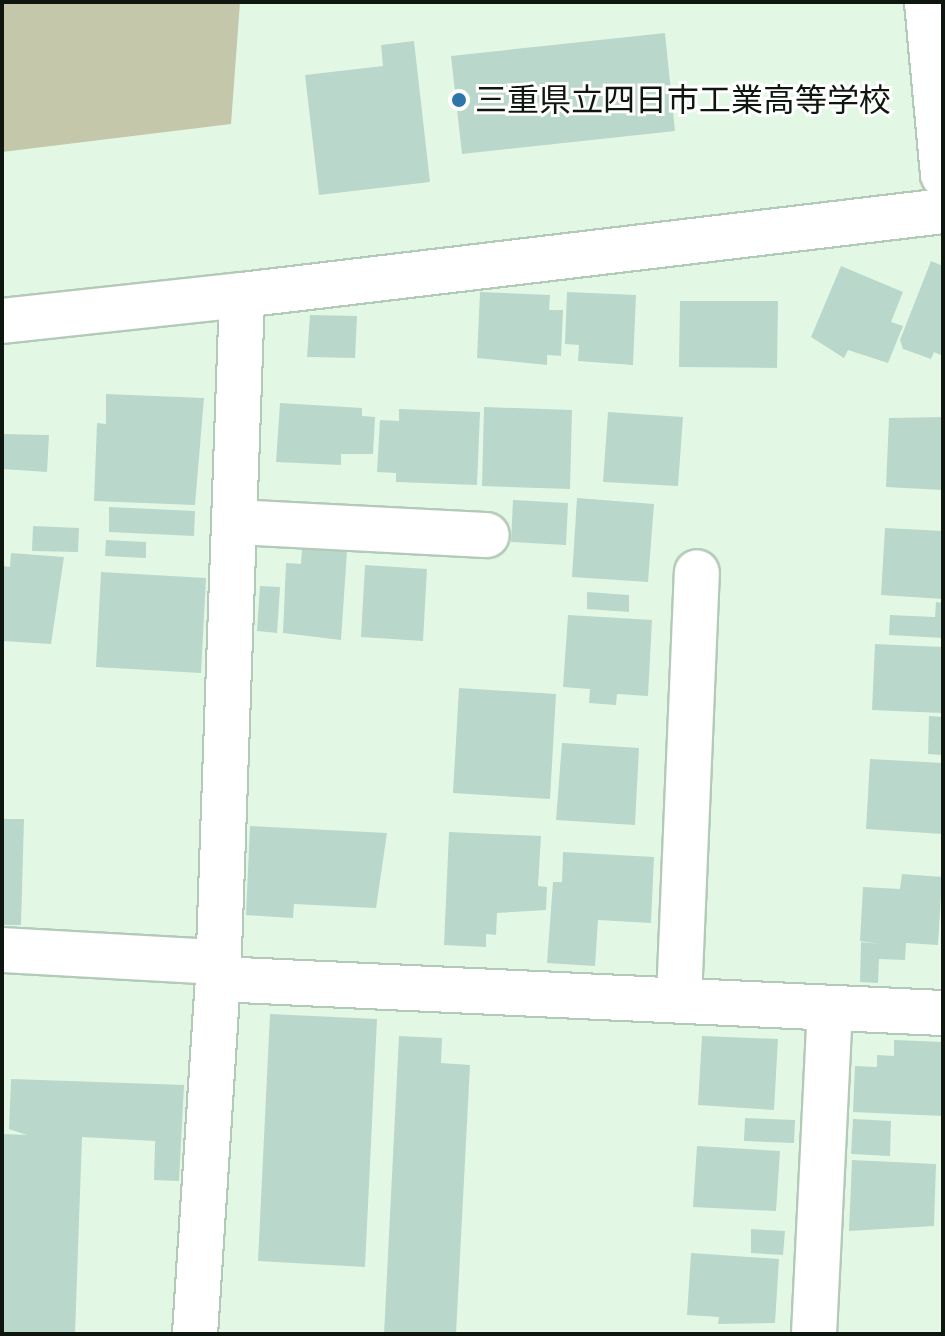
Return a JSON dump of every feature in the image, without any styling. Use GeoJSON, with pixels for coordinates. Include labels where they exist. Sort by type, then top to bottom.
{"type":"FeatureCollection","features":[{"type":"Feature","properties":{"kind":"street"},"geometry":{"type":"LineString","coordinates":[[927,2],[943,175]]}},
{"type":"Feature","properties":{"kind":"street"},"geometry":{"type":"LineString","coordinates":[[2,321],[943,211]]}},
{"type":"Feature","properties":{"kind":"street"},"geometry":{"type":"LineString","coordinates":[[195,1334],[218,970],[242,295]]}},
{"type":"Feature","properties":{"kind":"street"},"geometry":{"type":"LineString","coordinates":[[236,522],[487,535]]}},
{"type":"Feature","properties":{"kind":"street"},"geometry":{"type":"LineString","coordinates":[[679,999],[697,572]]}},
{"type":"Feature","properties":{"kind":"street"},"geometry":{"type":"LineString","coordinates":[[2,950],[218,970],[943,1013]]}},
{"type":"Feature","properties":{"kind":"street"},"geometry":{"type":"LineString","coordinates":[[814,1334],[830,1008]]}},
{"type":"Feature","properties":{"kind":"green space"},"geometry":{"type":"Polygon","coordinates":[[[2,2],[240,2],[231,124],[2,152],[2,2]]]}},
{"type":"Feature","properties":{"kind":"building"},"geometry":{"type":"Polygon","coordinates":[[[665,33],[675,131],[462,154],[451,56],[665,33]]]}},
{"type":"Feature","properties":{"kind":"building"},"geometry":{"type":"Polygon","coordinates":[[[414,41],[430,182],[319,195],[305,75],[383,66],[381,45],[414,41]]]}},
{"type":"Feature","properties":{"kind":"building"},"geometry":{"type":"Polygon","coordinates":[[[931,261],[943,266],[943,356],[934,352],[931,359],[903,349],[900,340],[931,261]]]}},
{"type":"Feature","properties":{"kind":"building"},"geometry":{"type":"Polygon","coordinates":[[[841,266],[903,292],[891,322],[903,326],[888,363],[848,350],[844,358],[811,337],[841,266]]]}},
{"type":"Feature","properties":{"kind":"building"},"geometry":{"type":"Polygon","coordinates":[[[480,292],[550,295],[549,310],[563,310],[561,356],[547,355],[547,365],[477,358],[480,292]]]}},
{"type":"Feature","properties":{"kind":"building"},"geometry":{"type":"Polygon","coordinates":[[[567,292],[636,295],[633,365],[578,361],[579,345],[565,344],[567,292]]]}},
{"type":"Feature","properties":{"kind":"building"},"geometry":{"type":"Polygon","coordinates":[[[680,301],[778,301],[777,368],[679,367],[680,301]]]}},
{"type":"Feature","properties":{"kind":"building"},"geometry":{"type":"Polygon","coordinates":[[[310,315],[357,316],[355,358],[307,357],[310,315]]]}},
{"type":"Feature","properties":{"kind":"building"},"geometry":{"type":"Polygon","coordinates":[[[106,394],[204,398],[195,505],[94,501],[97,423],[106,424],[106,394]]]}},
{"type":"Feature","properties":{"kind":"building"},"geometry":{"type":"Polygon","coordinates":[[[280,403],[362,408],[362,416],[375,417],[373,454],[341,454],[341,465],[276,462],[280,403]]]}},
{"type":"Feature","properties":{"kind":"building"},"geometry":{"type":"Polygon","coordinates":[[[484,407],[572,410],[570,489],[482,486],[484,407]]]}},
{"type":"Feature","properties":{"kind":"building"},"geometry":{"type":"Polygon","coordinates":[[[399,409],[480,412],[477,485],[396,482],[396,473],[377,472],[380,420],[399,421],[399,409]]]}},
{"type":"Feature","properties":{"kind":"building"},"geometry":{"type":"Polygon","coordinates":[[[608,412],[683,417],[678,486],[603,482],[608,412]]]}},
{"type":"Feature","properties":{"kind":"building"},"geometry":{"type":"Polygon","coordinates":[[[943,417],[943,490],[886,487],[889,418],[943,417]]]}},
{"type":"Feature","properties":{"kind":"building"},"geometry":{"type":"Polygon","coordinates":[[[2,434],[49,435],[47,472],[2,469],[2,434]]]}},
{"type":"Feature","properties":{"kind":"building"},"geometry":{"type":"Polygon","coordinates":[[[577,498],[654,504],[648,582],[572,577],[577,498]]]}},
{"type":"Feature","properties":{"kind":"building"},"geometry":{"type":"Polygon","coordinates":[[[513,500],[568,503],[566,545],[511,542],[513,500]]]}},
{"type":"Feature","properties":{"kind":"building"},"geometry":{"type":"Polygon","coordinates":[[[109,507],[195,511],[194,536],[109,532],[109,507]]]}},
{"type":"Feature","properties":{"kind":"building"},"geometry":{"type":"Polygon","coordinates":[[[33,526],[79,528],[78,552],[32,551],[33,526]]]}},
{"type":"Feature","properties":{"kind":"building"},"geometry":{"type":"Polygon","coordinates":[[[885,528],[943,531],[943,599],[881,595],[885,528]]]}},
{"type":"Feature","properties":{"kind":"building"},"geometry":{"type":"Polygon","coordinates":[[[106,540],[146,542],[146,558],[105,556],[106,540]]]}},
{"type":"Feature","properties":{"kind":"building"},"geometry":{"type":"Polygon","coordinates":[[[302,549],[347,551],[341,640],[283,633],[286,563],[301,564],[302,549]]]}},
{"type":"Feature","properties":{"kind":"building"},"geometry":{"type":"Polygon","coordinates":[[[11,553],[64,557],[51,644],[2,641],[2,566],[10,567],[11,553]]]}},
{"type":"Feature","properties":{"kind":"building"},"geometry":{"type":"Polygon","coordinates":[[[365,565],[427,569],[423,641],[361,637],[365,565]]]}},
{"type":"Feature","properties":{"kind":"building"},"geometry":{"type":"Polygon","coordinates":[[[101,572],[206,578],[201,673],[96,667],[101,572]]]}},
{"type":"Feature","properties":{"kind":"building"},"geometry":{"type":"Polygon","coordinates":[[[260,586],[280,587],[277,633],[257,631],[260,586]]]}},
{"type":"Feature","properties":{"kind":"building"},"geometry":{"type":"Polygon","coordinates":[[[587,592],[629,595],[629,612],[587,609],[587,592]]]}},
{"type":"Feature","properties":{"kind":"building"},"geometry":{"type":"Polygon","coordinates":[[[936,602],[943,603],[943,638],[889,635],[890,615],[935,617],[936,602]]]}},
{"type":"Feature","properties":{"kind":"building"},"geometry":{"type":"Polygon","coordinates":[[[568,615],[652,620],[648,696],[617,694],[616,705],[589,703],[590,689],[563,687],[568,615]]]}},
{"type":"Feature","properties":{"kind":"building"},"geometry":{"type":"Polygon","coordinates":[[[875,644],[943,647],[943,713],[872,710],[875,644]]]}},
{"type":"Feature","properties":{"kind":"building"},"geometry":{"type":"Polygon","coordinates":[[[459,688],[556,694],[550,799],[453,793],[459,688]]]}},
{"type":"Feature","properties":{"kind":"building"},"geometry":{"type":"Polygon","coordinates":[[[929,716],[943,717],[943,755],[928,754],[929,716]]]}},
{"type":"Feature","properties":{"kind":"building"},"geometry":{"type":"Polygon","coordinates":[[[562,743],[639,748],[635,825],[556,820],[562,743]]]}},
{"type":"Feature","properties":{"kind":"building"},"geometry":{"type":"Polygon","coordinates":[[[870,759],[943,763],[943,834],[866,829],[870,759]]]}},
{"type":"Feature","properties":{"kind":"building"},"geometry":{"type":"Polygon","coordinates":[[[2,819],[24,819],[21,925],[2,925],[2,819]]]}},
{"type":"Feature","properties":{"kind":"building"},"geometry":{"type":"Polygon","coordinates":[[[250,826],[387,833],[376,908],[294,904],[293,918],[246,915],[250,826]]]}},
{"type":"Feature","properties":{"kind":"building"},"geometry":{"type":"Polygon","coordinates":[[[449,832],[541,836],[538,886],[547,887],[546,910],[497,913],[496,935],[486,934],[486,947],[444,945],[449,832]]]}},
{"type":"Feature","properties":{"kind":"building"},"geometry":{"type":"Polygon","coordinates":[[[563,852],[654,857],[651,923],[598,920],[595,966],[547,963],[553,882],[562,882],[563,852]]]}},
{"type":"Feature","properties":{"kind":"building"},"geometry":{"type":"Polygon","coordinates":[[[902,874],[942,877],[938,945],[906,943],[905,960],[879,959],[878,983],[860,982],[861,942],[880,944],[860,941],[863,887],[900,889],[902,874]]]}},
{"type":"Feature","properties":{"kind":"building"},"geometry":{"type":"Polygon","coordinates":[[[270,1014],[377,1019],[365,1267],[258,1261],[270,1014]]]}},
{"type":"Feature","properties":{"kind":"building"},"geometry":{"type":"Polygon","coordinates":[[[399,1036],[442,1038],[441,1063],[470,1065],[456,1334],[384,1334],[399,1036]]]}},
{"type":"Feature","properties":{"kind":"building"},"geometry":{"type":"Polygon","coordinates":[[[702,1036],[778,1039],[774,1110],[698,1105],[702,1036]]]}},
{"type":"Feature","properties":{"kind":"building"},"geometry":{"type":"Polygon","coordinates":[[[894,1040],[943,1042],[943,1116],[853,1112],[855,1066],[877,1067],[877,1055],[894,1056],[894,1040]]]}},
{"type":"Feature","properties":{"kind":"building"},"geometry":{"type":"Polygon","coordinates":[[[11,1079],[184,1085],[179,1181],[154,1180],[155,1141],[82,1137],[75,1334],[2,1334],[2,1134],[27,1135],[9,1129],[11,1079]]]}},
{"type":"Feature","properties":{"kind":"building"},"geometry":{"type":"Polygon","coordinates":[[[745,1118],[795,1120],[794,1143],[744,1141],[745,1118]]]}},
{"type":"Feature","properties":{"kind":"building"},"geometry":{"type":"Polygon","coordinates":[[[853,1119],[891,1121],[890,1156],[851,1154],[853,1119]]]}},
{"type":"Feature","properties":{"kind":"building"},"geometry":{"type":"Polygon","coordinates":[[[697,1146],[780,1151],[776,1211],[693,1207],[697,1146]]]}},
{"type":"Feature","properties":{"kind":"building"},"geometry":{"type":"Polygon","coordinates":[[[852,1160],[936,1164],[934,1226],[849,1231],[852,1160]]]}},
{"type":"Feature","properties":{"kind":"building"},"geometry":{"type":"Polygon","coordinates":[[[751,1229],[785,1231],[783,1255],[751,1253],[751,1229]]]}},
{"type":"Feature","properties":{"kind":"building"},"geometry":{"type":"Polygon","coordinates":[[[691,1253],[779,1259],[775,1323],[718,1324],[719,1317],[687,1315],[691,1253]]]}},
{"type":"Feature","properties":{"kind":"place","name":"三重県立四日市工業高等学校"},"geometry":{"type":"Point","coordinates":[459,100]}}]}
